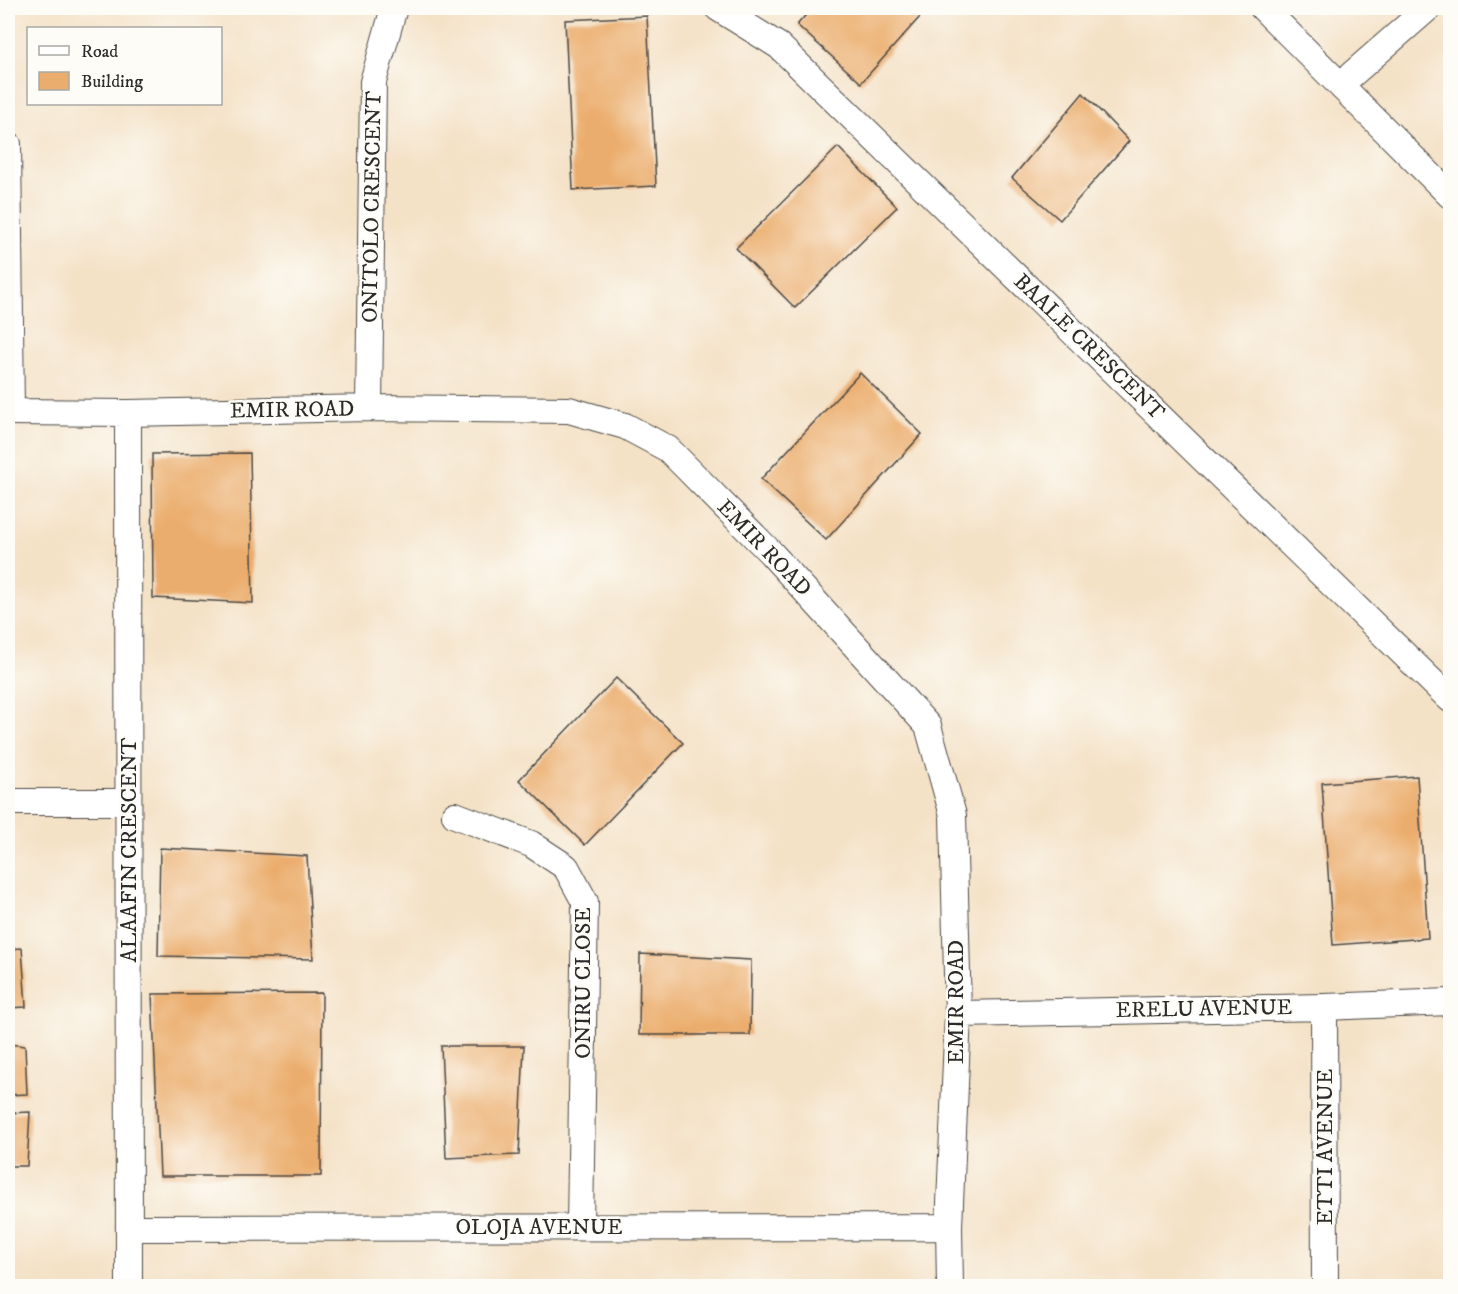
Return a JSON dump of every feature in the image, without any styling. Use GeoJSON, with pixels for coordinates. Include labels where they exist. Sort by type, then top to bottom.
{"type":"FeatureCollection","features":[{"type":"Feature","properties":{"kind":"street","name":"ONITOLO CRESCENT"},"geometry":{"type":"LineString","coordinates":[[369,408],[373,82],[394,8]]}},
{"type":"Feature","properties":{"kind":"street","name":"BAALE CRESCENT"},"geometry":{"type":"LineString","coordinates":[[718,8],[779,46],[1450,699]]}},
{"type":"Feature","properties":{"kind":"street"},"geometry":{"type":"LineString","coordinates":[[1263,8],[1450,195]]}},
{"type":"Feature","properties":{"kind":"street"},"geometry":{"type":"LineString","coordinates":[[1341,84],[1428,8]]}},
{"type":"Feature","properties":{"kind":"street"},"geometry":{"type":"LineString","coordinates":[[8,144],[9,412]]}},
{"type":"Feature","properties":{"kind":"street","name":"EMIR ROAD"},"geometry":{"type":"LineString","coordinates":[[9,412],[128,413],[369,408],[569,410],[625,426],[668,449],[771,553],[928,726],[953,815],[958,1014],[949,1227],[950,1287]]}},
{"type":"Feature","properties":{"kind":"street","name":"ALAAFIN CRESCENT"},"geometry":{"type":"LineString","coordinates":[[128,413],[129,1287]]}},
{"type":"Feature","properties":{"kind":"street"},"geometry":{"type":"LineString","coordinates":[[8,802],[128,802]]}},
{"type":"Feature","properties":{"kind":"street","name":"ONIRU CLOSE"},"geometry":{"type":"LineString","coordinates":[[455,815],[531,844],[566,867],[585,902],[580,1227]]}},
{"type":"Feature","properties":{"kind":"street","name":"ERELU AVENUE"},"geometry":{"type":"LineString","coordinates":[[958,1014],[1324,1007],[1450,1002]]}},
{"type":"Feature","properties":{"kind":"street","name":"ETTI AVENUE"},"geometry":{"type":"LineString","coordinates":[[1324,1007],[1325,1287]]}},
{"type":"Feature","properties":{"kind":"street","name":"OLOJA AVENUE"},"geometry":{"type":"LineString","coordinates":[[129,1228],[949,1227]]}},
{"type":"Feature","properties":{"kind":"building"},"geometry":{"type":"Polygon","coordinates":[[[812,8],[928,8],[861,83],[797,25],[812,8]]]}},
{"type":"Feature","properties":{"kind":"building"},"geometry":{"type":"Polygon","coordinates":[[[647,16],[656,186],[573,190],[565,20],[647,16]]]}},
{"type":"Feature","properties":{"kind":"building"},"geometry":{"type":"Polygon","coordinates":[[[1083,93],[1129,141],[1060,220],[1012,178],[1083,93]]]}},
{"type":"Feature","properties":{"kind":"building"},"geometry":{"type":"Polygon","coordinates":[[[838,147],[897,207],[795,308],[736,248],[838,147]]]}},
{"type":"Feature","properties":{"kind":"building"},"geometry":{"type":"Polygon","coordinates":[[[860,373],[922,434],[826,540],[761,479],[860,373]]]}},
{"type":"Feature","properties":{"kind":"building"},"geometry":{"type":"Polygon","coordinates":[[[250,453],[253,603],[153,598],[152,454],[250,453]]]}},
{"type":"Feature","properties":{"kind":"building"},"geometry":{"type":"Polygon","coordinates":[[[616,678],[683,743],[585,845],[519,780],[616,678]]]}},
{"type":"Feature","properties":{"kind":"building"},"geometry":{"type":"Polygon","coordinates":[[[1417,776],[1428,938],[1333,945],[1322,783],[1417,776]]]}},
{"type":"Feature","properties":{"kind":"building"},"geometry":{"type":"Polygon","coordinates":[[[160,848],[307,856],[313,959],[158,956],[160,848]]]}},
{"type":"Feature","properties":{"kind":"building"},"geometry":{"type":"Polygon","coordinates":[[[22,948],[26,1007],[8,1008],[8,949],[22,948]]]}},
{"type":"Feature","properties":{"kind":"building"},"geometry":{"type":"Polygon","coordinates":[[[640,954],[751,960],[750,1035],[639,1035],[640,954]]]}},
{"type":"Feature","properties":{"kind":"building"},"geometry":{"type":"Polygon","coordinates":[[[322,993],[321,1176],[160,1176],[152,994],[322,993]]]}},
{"type":"Feature","properties":{"kind":"building"},"geometry":{"type":"Polygon","coordinates":[[[8,1044],[25,1046],[27,1094],[8,1095],[8,1044]]]}},
{"type":"Feature","properties":{"kind":"building"},"geometry":{"type":"Polygon","coordinates":[[[441,1046],[524,1046],[519,1155],[446,1158],[441,1046]]]}},
{"type":"Feature","properties":{"kind":"building"},"geometry":{"type":"Polygon","coordinates":[[[30,1112],[27,1166],[8,1166],[8,1113],[30,1112]]]}}]}
